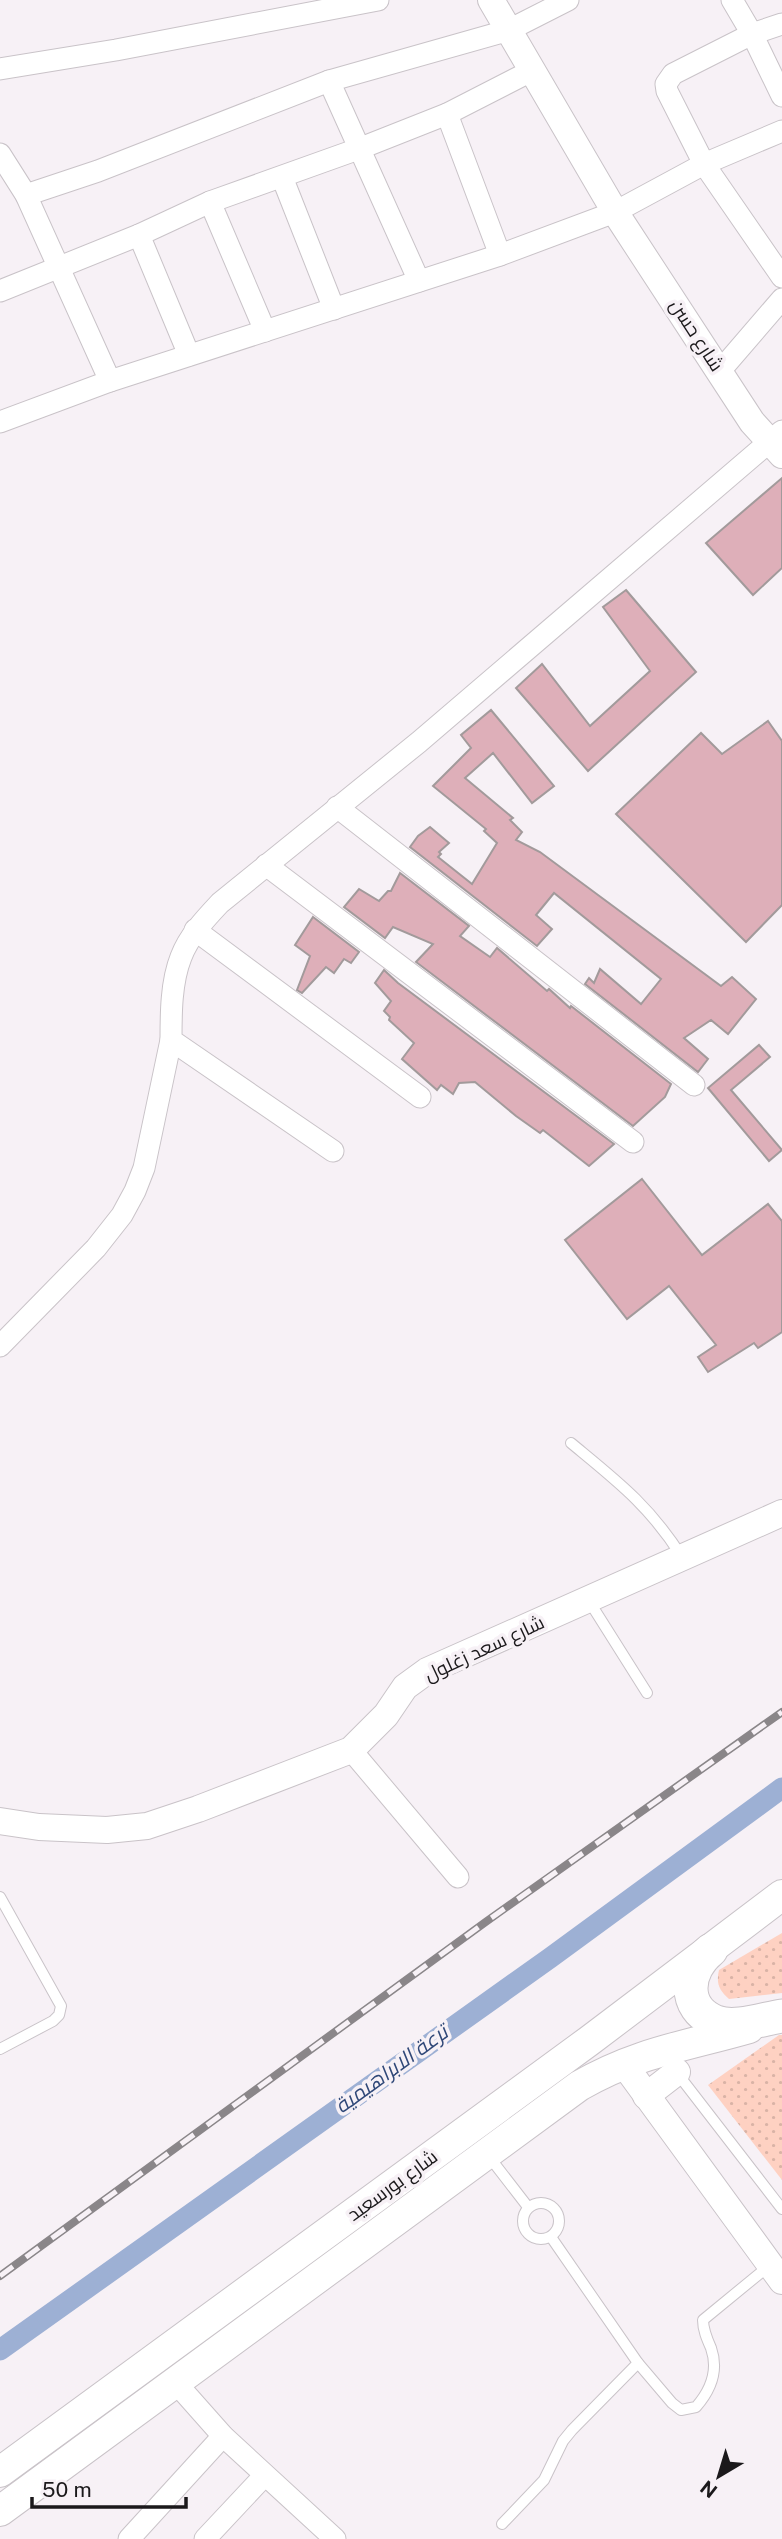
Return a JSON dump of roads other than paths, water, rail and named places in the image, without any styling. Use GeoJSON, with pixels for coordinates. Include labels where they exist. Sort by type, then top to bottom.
{"type":"FeatureCollection","features":[{"type":"Feature","properties":{"kind":"main road","name":"شارع بورسعيد"},"geometry":{"type":"LineString","coordinates":[[0,2472],[782,1895]]}},
{"type":"Feature","properties":{"kind":"main road"},"geometry":{"type":"LineString","coordinates":[[710,1950],[699,1959],[692,1973],[690,1988],[694,2002],[703,2014],[716,2022],[730,2024],[782,2017]]}},
{"type":"Feature","properties":{"kind":"main road","name":"شارع بورسعيد"},"geometry":{"type":"LineString","coordinates":[[0,2511],[579,2086],[622,2063],[668,2061],[782,2017]]}},
{"type":"Feature","properties":{"kind":"street"},"geometry":{"type":"LineString","coordinates":[[0,69],[334,4],[378,0]]}},
{"type":"Feature","properties":{"kind":"street","name":"شارع حسن"},"geometry":{"type":"LineString","coordinates":[[491,0],[615,212],[752,422],[778,443]]}},
{"type":"Feature","properties":{"kind":"street"},"geometry":{"type":"LineString","coordinates":[[26,195],[98,171],[329,81],[509,30],[568,0]]}},
{"type":"Feature","properties":{"kind":"street"},"geometry":{"type":"LineString","coordinates":[[732,0],[782,96]]}},
{"type":"Feature","properties":{"kind":"street"},"geometry":{"type":"LineString","coordinates":[[782,24],[752,34],[673,74],[666,84],[667,91],[704,164],[782,277]]}},
{"type":"Feature","properties":{"kind":"street"},"geometry":{"type":"LineString","coordinates":[[0,291],[139,235],[211,202],[447,114],[533,71]]}},
{"type":"Feature","properties":{"kind":"street"},"geometry":{"type":"LineString","coordinates":[[329,81],[419,281]]}},
{"type":"Feature","properties":{"kind":"street"},"geometry":{"type":"LineString","coordinates":[[447,114],[500,255]]}},
{"type":"Feature","properties":{"kind":"street"},"geometry":{"type":"LineString","coordinates":[[1,419],[188,355],[500,255],[615,212],[704,164],[782,131]]}},
{"type":"Feature","properties":{"kind":"street"},"geometry":{"type":"LineString","coordinates":[[0,154],[26,195],[110,381]]}},
{"type":"Feature","properties":{"kind":"street"},"geometry":{"type":"LineString","coordinates":[[282,177],[334,309]]}},
{"type":"Feature","properties":{"kind":"street"},"geometry":{"type":"LineString","coordinates":[[211,202],[265,331]]}},
{"type":"Feature","properties":{"kind":"street"},"geometry":{"type":"LineString","coordinates":[[139,235],[188,355]]}},
{"type":"Feature","properties":{"kind":"street"},"geometry":{"type":"LineString","coordinates":[[720,371],[782,299]]}},
{"type":"Feature","properties":{"kind":"street"},"geometry":{"type":"LineString","coordinates":[[0,1346],[96,1248],[122,1215],[135,1191],[144,1168],[171,1040],[175,986],[181,957],[195,930],[220,903],[778,443]]}},
{"type":"Feature","properties":{"kind":"street"},"geometry":{"type":"LineString","coordinates":[[337,807],[694,1085]]}},
{"type":"Feature","properties":{"kind":"street"},"geometry":{"type":"LineString","coordinates":[[266,865],[633,1142]]}},
{"type":"Feature","properties":{"kind":"street"},"geometry":{"type":"LineString","coordinates":[[195,930],[420,1097]]}},
{"type":"Feature","properties":{"kind":"street"},"geometry":{"type":"LineString","coordinates":[[171,1040],[332,1151]]}},
{"type":"Feature","properties":{"kind":"street","name":"شارع سعد زغلول"},"geometry":{"type":"LineString","coordinates":[[0,1821],[39,1827],[107,1830],[147,1826],[351,1750],[386,1715],[405,1687],[426,1671],[782,1513]]}},
{"type":"Feature","properties":{"kind":"street"},"geometry":{"type":"LineString","coordinates":[[351,1750],[458,1877]]}},
{"type":"Feature","properties":{"kind":"street"},"geometry":{"type":"LineString","coordinates":[[646,2096],[668,2061]]}},
{"type":"Feature","properties":{"kind":"street"},"geometry":{"type":"LineString","coordinates":[[622,2063],[776,2273]]}},
{"type":"Feature","properties":{"kind":"street"},"geometry":{"type":"LineString","coordinates":[[176,2384],[223,2436],[334,2539]]}},
{"type":"Feature","properties":{"kind":"street"},"geometry":{"type":"LineString","coordinates":[[129,2539],[223,2436]]}},
{"type":"Feature","properties":{"kind":"street"},"geometry":{"type":"LineString","coordinates":[[205,2539],[264,2476]]}},
{"type":"Feature","properties":{"kind":"lane"},"geometry":{"type":"LineString","coordinates":[[571,1443],[637,1497],[665,1530],[682,1557]]}},
{"type":"Feature","properties":{"kind":"lane"},"geometry":{"type":"LineString","coordinates":[[589,1600],[647,1693]]}},
{"type":"Feature","properties":{"kind":"lane"},"geometry":{"type":"LineString","coordinates":[[0,1897],[61,2006],[59,2015],[53,2021],[0,2049]]}},
{"type":"Feature","properties":{"kind":"lane"},"geometry":{"type":"LineString","coordinates":[[668,2061],[782,2209]]}},
{"type":"Feature","properties":{"kind":"lane"},"geometry":{"type":"LineString","coordinates":[[486,2154],[528,2207]]}},
{"type":"Feature","properties":{"kind":"lane"},"geometry":{"type":"LineString","coordinates":[[545,2202],[553,2206],[560,2222],[551,2237],[534,2238],[527,2232],[523,2224],[528,2207],[545,2202]]}},
{"type":"Feature","properties":{"kind":"lane"},"geometry":{"type":"LineString","coordinates":[[551,2237],[638,2363],[681,2410],[696,2407],[709,2388],[715,2372],[714,2357],[703,2328],[703,2320],[776,2273]]}},
{"type":"Feature","properties":{"kind":"lane"},"geometry":{"type":"LineString","coordinates":[[502,2524],[544,2480],[563,2441],[572,2430],[638,2363]]}},
{"type":"Feature","properties":{"kind":"waterway","name":"ترعة الابراهيمية"},"geometry":{"type":"LineString","coordinates":[[0,2350],[550,1958],[782,1788]]}},
{"type":"Feature","properties":{"kind":"railway"},"geometry":{"type":"LineString","coordinates":[[0,2276],[487,1921],[782,1712]]}}]}
